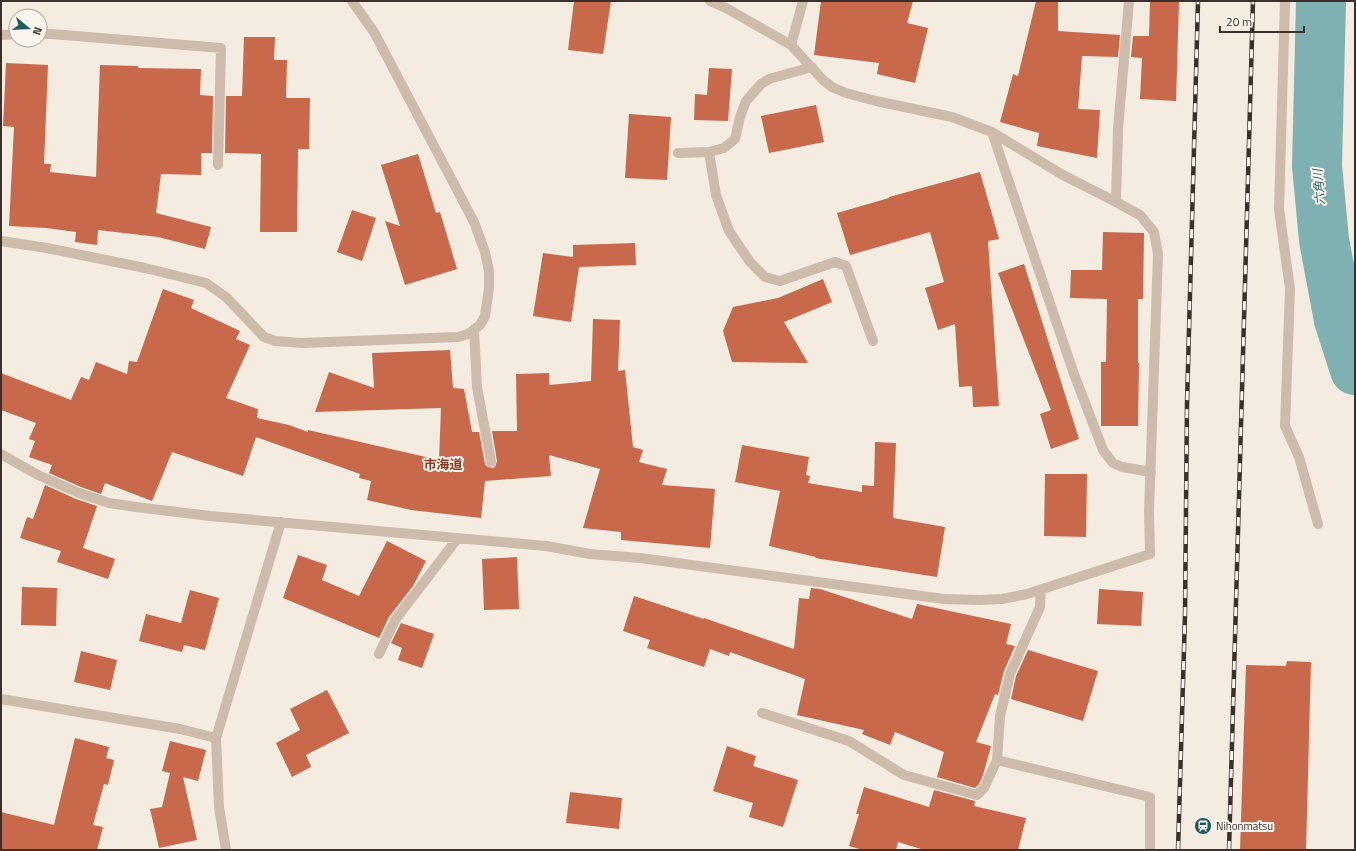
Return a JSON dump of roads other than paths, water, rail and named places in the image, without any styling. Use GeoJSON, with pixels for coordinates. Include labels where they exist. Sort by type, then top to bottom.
{"type":"FeatureCollection","features":[{"type":"Feature","properties":{"kind":"street"},"geometry":{"type":"LineString","coordinates":[[1,241],[47,248],[145,268],[206,283],[226,297],[264,337],[275,341],[302,343],[458,337],[468,334],[480,325],[485,316],[488,304],[489,270],[474,222],[374,32],[352,1]]}},
{"type":"Feature","properties":{"kind":"street"},"geometry":{"type":"LineString","coordinates":[[1,454],[38,475],[79,493],[109,503],[202,515],[546,546],[590,554],[640,558],[944,599],[1002,599],[1041,590],[1150,554],[1158,254],[1154,232],[1140,215],[1061,174],[992,132],[952,117],[876,101],[846,93],[832,87],[823,80],[792,45],[726,8],[710,1]]}},
{"type":"Feature","properties":{"kind":"street"},"geometry":{"type":"LineString","coordinates":[[792,45],[803,1]]}},
{"type":"Feature","properties":{"kind":"street"},"geometry":{"type":"LineString","coordinates":[[1116,202],[1118,129],[1129,1]]}},
{"type":"Feature","properties":{"kind":"street"},"geometry":{"type":"LineString","coordinates":[[1285,1],[1279,208],[1290,288],[1285,426],[1299,457],[1318,524]]}},
{"type":"Feature","properties":{"kind":"street"},"geometry":{"type":"LineString","coordinates":[[48,34],[221,48],[218,165]]}},
{"type":"Feature","properties":{"kind":"street"},"geometry":{"type":"LineString","coordinates":[[678,153],[709,152],[724,148],[736,139],[740,117],[746,100],[761,84],[769,79],[812,67]]}},
{"type":"Feature","properties":{"kind":"street"},"geometry":{"type":"LineString","coordinates":[[992,132],[1074,374],[1103,450],[1113,463],[1122,467],[1151,472]]}},
{"type":"Feature","properties":{"kind":"street"},"geometry":{"type":"LineString","coordinates":[[709,152],[716,195],[729,231],[750,262],[764,277],[780,281],[835,262],[846,266],[873,341]]}},
{"type":"Feature","properties":{"kind":"street"},"geometry":{"type":"LineString","coordinates":[[474,329],[477,387],[491,462]]}},
{"type":"Feature","properties":{"kind":"street"},"geometry":{"type":"LineString","coordinates":[[226,850],[219,807],[216,738],[281,522]]}},
{"type":"Feature","properties":{"kind":"street"},"geometry":{"type":"LineString","coordinates":[[379,654],[395,620],[457,539]]}},
{"type":"Feature","properties":{"kind":"street"},"geometry":{"type":"LineString","coordinates":[[762,713],[849,741],[904,775],[977,794],[984,788],[997,760],[1000,716],[1010,674],[1040,607],[1041,590]]}},
{"type":"Feature","properties":{"kind":"street"},"geometry":{"type":"LineString","coordinates":[[1,699],[180,729],[216,738]]}},
{"type":"Feature","properties":{"kind":"street"},"geometry":{"type":"LineString","coordinates":[[997,760],[1150,797],[1150,850]]}},
{"type":"Feature","properties":{"kind":"waterway","name":"六角川"},"geometry":{"type":"LineString","coordinates":[[1321,1],[1317,166],[1324,240],[1339,320],[1355,370]]}},
{"type":"Feature","properties":{"kind":"railway"},"geometry":{"type":"LineString","coordinates":[[1178,850],[1185,615],[1187,404],[1198,1]]}},
{"type":"Feature","properties":{"kind":"railway"},"geometry":{"type":"LineString","coordinates":[[1229,850],[1253,1]]}},
{"type":"Feature","properties":{"kind":"place","name":"Nihonmatsu"},"geometry":{"type":"Point","coordinates":[1203,826]}},
{"type":"Feature","properties":{"kind":"district","name":"市海道"},"geometry":{"type":"Point","coordinates":[443,464]}}]}
